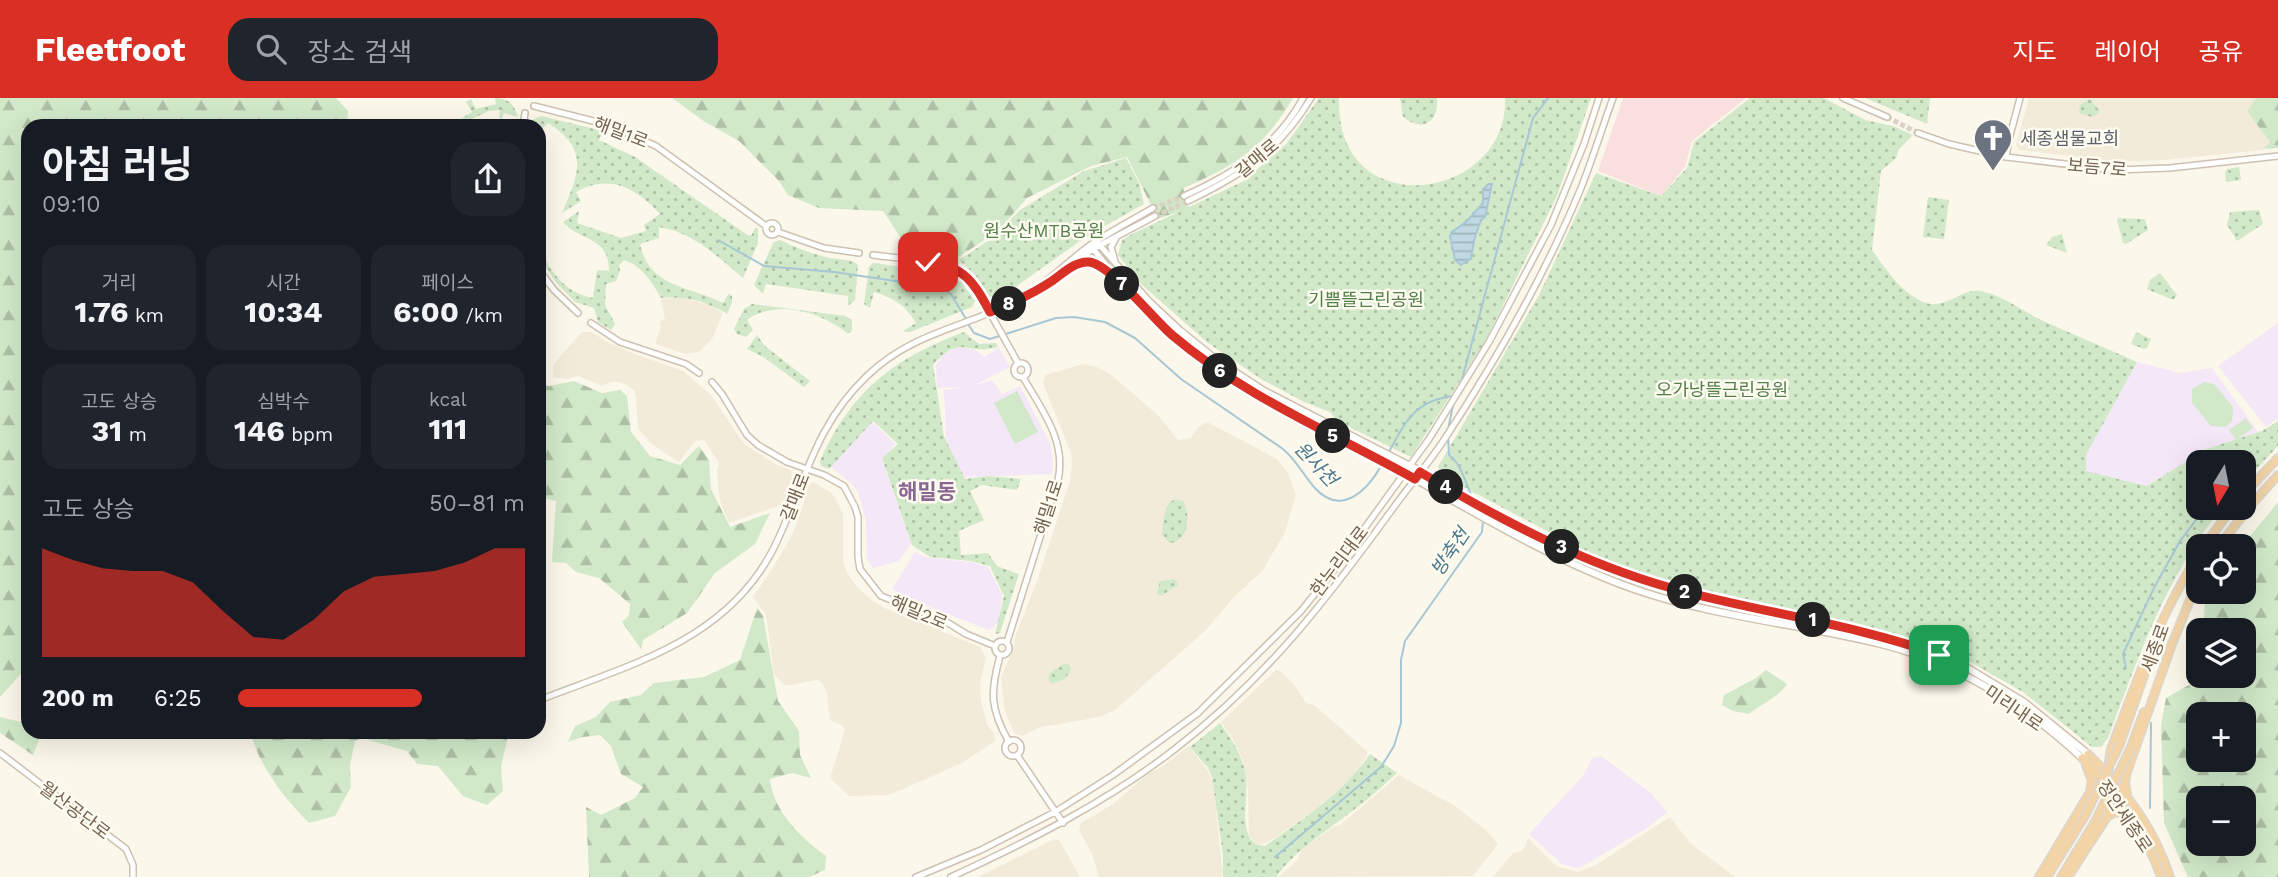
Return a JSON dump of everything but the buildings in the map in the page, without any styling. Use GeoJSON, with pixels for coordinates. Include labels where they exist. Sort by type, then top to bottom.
{"type":"FeatureCollection","features":[{"type":"Feature","properties":{"kind":"highway"},"geometry":{"type":"LineString","coordinates":[[2256,481],[2278,458]]}},
{"type":"Feature","properties":{"kind":"highway"},"geometry":{"type":"LineString","coordinates":[[2228,534],[2278,475]]}},
{"type":"Feature","properties":{"kind":"highway"},"geometry":{"type":"LineString","coordinates":[[2107,817],[2110,782],[2107,766],[2111,749],[2152,640],[2167,607],[2186,576]]}},
{"type":"Feature","properties":{"kind":"highway","name":"세종로"},"geometry":{"type":"LineString","coordinates":[[2047,877],[2085,816],[2120,744],[2166,615],[2186,577]]}},
{"type":"Feature","properties":{"kind":"highway","name":"세종로"},"geometry":{"type":"LineString","coordinates":[[2061,877],[2096,820],[2131,747],[2186,602]]}},
{"type":"Feature","properties":{"kind":"highway"},"geometry":{"type":"LineString","coordinates":[[2127,794],[2127,772],[2188,604]]}},
{"type":"Feature","properties":{"kind":"highway"},"geometry":{"type":"LineString","coordinates":[[2039,877],[2090,792],[2092,781],[2085,756],[2101,756],[2111,749]]}},
{"type":"Feature","properties":{"kind":"highway","name":"정안세종로"},"geometry":{"type":"LineString","coordinates":[[2085,756],[2110,782],[2127,794],[2141,813],[2170,877]]}},
{"type":"Feature","properties":{"kind":"highway"},"geometry":{"type":"LineString","coordinates":[[2090,792],[2127,772]]}},
{"type":"Feature","properties":{"kind":"highway","name":"정안세종로"},"geometry":{"type":"LineString","coordinates":[[2110,782],[2146,844],[2161,877]]}},
{"type":"Feature","properties":{"kind":"highway"},"geometry":{"type":"LineString","coordinates":[[2068,877],[2107,817],[2115,812],[2128,814]]}},
{"type":"Feature","properties":{"kind":"main road","name":"미리내로"},"geometry":{"type":"LineString","coordinates":[[1409,465],[1492,512],[1580,555],[1642,580],[1711,599],[1885,636],[1939,655],[2004,689],[2041,715],[2085,756]]}},
{"type":"Feature","properties":{"kind":"main road","name":"미리내로"},"geometry":{"type":"LineString","coordinates":[[1403,472],[1566,559],[1645,592],[1699,607],[1888,646],[1911,654],[2000,695],[2085,756]]}},
{"type":"Feature","properties":{"kind":"street","name":"갈매로"},"geometry":{"type":"LineString","coordinates":[[1303,98],[1278,134],[1247,163],[1186,199],[1224,184],[1250,167],[1282,137],[1311,98]]}},
{"type":"Feature","properties":{"kind":"street","name":"한누리대로"},"geometry":{"type":"LineString","coordinates":[[916,877],[981,850],[1055,812],[1168,735],[1230,683],[1301,611],[1338,565],[1429,439],[1475,366],[1521,285],[1556,215],[1599,98]]}},
{"type":"Feature","properties":{"kind":"street","name":"한누리대로"},"geometry":{"type":"LineString","coordinates":[[951,877],[1063,823],[1118,790],[1177,747],[1277,658],[1347,572],[1440,445],[1531,291],[1581,188],[1613,98]]}},
{"type":"Feature","properties":{"kind":"street"},"geometry":{"type":"LineString","coordinates":[[1843,98],[1887,117]]}},
{"type":"Feature","properties":{"kind":"street"},"geometry":{"type":"LineString","coordinates":[[2006,157],[2020,98]]}},
{"type":"Feature","properties":{"kind":"street","name":"해밀1로"},"geometry":{"type":"LineString","coordinates":[[534,106],[609,125],[656,146],[766,226],[774,223],[778,226],[778,232],[803,243],[859,253]]}},
{"type":"Feature","properties":{"kind":"street"},"geometry":{"type":"LineString","coordinates":[[525,119],[526,113]]}},
{"type":"Feature","properties":{"kind":"street","name":"보듬7로"},"geometry":{"type":"LineString","coordinates":[[1918,133],[1949,144],[2006,157],[2128,170],[2278,156]]}},
{"type":"Feature","properties":{"kind":"street","name":"갈매로"},"geometry":{"type":"LineString","coordinates":[[546,697],[657,655],[688,640],[715,620],[750,584],[768,558],[779,538],[805,469],[834,414],[859,383],[883,362],[917,340],[1020,298],[1153,208]]}},
{"type":"Feature","properties":{"kind":"street","name":"갈매로"},"geometry":{"type":"LineString","coordinates":[[1040,286],[1052,281],[1095,245],[1155,216]]}},
{"type":"Feature","properties":{"kind":"street"},"geometry":{"type":"LineString","coordinates":[[1123,274],[1112,256],[1111,247],[1115,238],[1126,229]]}},
{"type":"Feature","properties":{"kind":"street","name":"미리내로"},"geometry":{"type":"LineString","coordinates":[[1095,245],[1180,330],[1233,371],[1273,395],[1409,465]]}},
{"type":"Feature","properties":{"kind":"street","name":"미리내로"},"geometry":{"type":"LineString","coordinates":[[1095,245],[1121,284],[1173,336],[1232,380],[1403,472]]}},
{"type":"Feature","properties":{"kind":"street"},"geometry":{"type":"LineString","coordinates":[[873,255],[951,267],[964,274],[974,284],[1018,363]]}},
{"type":"Feature","properties":{"kind":"street"},"geometry":{"type":"LineString","coordinates":[[1064,271],[1086,262],[1091,263],[1100,266],[1121,284]]}},
{"type":"Feature","properties":{"kind":"street"},"geometry":{"type":"LineString","coordinates":[[546,279],[578,313]]}},
{"type":"Feature","properties":{"kind":"street"},"geometry":{"type":"LineString","coordinates":[[591,323],[620,342],[687,364],[699,373]]}},
{"type":"Feature","properties":{"kind":"street"},"geometry":{"type":"LineString","coordinates":[[1018,363],[1025,364],[1028,368],[1028,373],[1023,377],[1014,373],[1018,363]]}},
{"type":"Feature","properties":{"kind":"street","name":"해밀1로"},"geometry":{"type":"LineString","coordinates":[[1006,642],[1058,480],[1061,458],[1046,417],[1023,377]]}},
{"type":"Feature","properties":{"kind":"street","name":"해밀2로"},"geometry":{"type":"LineString","coordinates":[[712,382],[747,435],[775,456],[841,484],[851,498],[858,517],[860,569],[881,596],[945,621],[966,634],[995,646]]}},
{"type":"Feature","properties":{"kind":"street"},"geometry":{"type":"LineString","coordinates":[[999,641],[1006,642],[1009,651],[1000,656],[995,646],[999,641]]}},
{"type":"Feature","properties":{"kind":"street"},"geometry":{"type":"LineString","coordinates":[[1000,656],[993,680],[993,702],[996,717],[1009,742]]}},
{"type":"Feature","properties":{"kind":"street"},"geometry":{"type":"LineString","coordinates":[[1015,741],[1020,745],[1017,755],[1006,752],[1009,742],[1015,741]]}},
{"type":"Feature","properties":{"kind":"street","name":"월산공단로"},"geometry":{"type":"LineString","coordinates":[[0,752],[126,849],[133,865],[133,877]]}},
{"type":"Feature","properties":{"kind":"street"},"geometry":{"type":"LineString","coordinates":[[1017,755],[1063,823]]}},
{"type":"Feature","properties":{"kind":"shaded area"},"geometry":{"type":"Polygon","coordinates":[[[1623,98],[1746,98],[1692,141],[1685,167],[1661,196],[1598,171],[1623,98]]]}},
{"type":"Feature","properties":{"kind":"shaded area"},"geometry":{"type":"Polygon","coordinates":[[[2029,98],[2256,98],[2247,111],[2271,143],[2263,150],[2120,162],[2020,150],[2016,145],[2029,98]]]}},
{"type":"Feature","properties":{"kind":"shaded area"},"geometry":{"type":"Polygon","coordinates":[[[680,297],[709,305],[723,313],[712,339],[699,352],[685,354],[655,344],[660,322],[665,319],[661,299],[680,297]]]}},
{"type":"Feature","properties":{"kind":"shaded area"},"geometry":{"type":"Polygon","coordinates":[[[2278,323],[2278,418],[2266,427],[2218,366],[2278,323]]]}},
{"type":"Feature","properties":{"kind":"shaded area"},"geometry":{"type":"Polygon","coordinates":[[[582,332],[592,332],[635,354],[683,371],[711,395],[744,444],[777,465],[791,470],[792,478],[784,501],[776,507],[729,523],[718,488],[719,463],[704,440],[695,441],[679,462],[653,445],[638,429],[636,396],[634,390],[627,385],[615,381],[602,386],[579,376],[568,379],[553,377],[554,365],[582,332]]]}},
{"type":"Feature","properties":{"kind":"shaded area"},"geometry":{"type":"Polygon","coordinates":[[[955,348],[977,351],[984,357],[999,348],[1010,367],[973,386],[992,380],[1002,394],[1020,386],[1050,443],[1052,474],[962,477],[946,438],[944,390],[967,387],[937,388],[936,365],[944,354],[955,348]]]}},
{"type":"Feature","properties":{"kind":"shaded area"},"geometry":{"type":"Polygon","coordinates":[[[2137,362],[2180,373],[2212,368],[2258,432],[2204,450],[2186,450],[2186,462],[2147,486],[2086,471],[2086,455],[2137,362]]]}},
{"type":"Feature","properties":{"kind":"shaded area"},"geometry":{"type":"Polygon","coordinates":[[[1083,364],[1110,374],[1159,416],[1178,440],[1191,438],[1198,427],[1207,422],[1277,459],[1288,473],[1296,495],[1285,532],[1263,570],[1234,597],[1206,630],[1115,710],[1100,717],[1041,727],[1022,736],[1015,734],[1007,717],[1001,677],[1037,581],[1070,481],[1072,463],[1071,453],[1043,383],[1046,375],[1083,364]]]}},
{"type":"Feature","properties":{"kind":"shaded area"},"geometry":{"type":"Polygon","coordinates":[[[872,421],[895,444],[882,459],[911,543],[899,561],[873,568],[867,559],[866,521],[858,492],[831,467],[872,421]]]}},
{"type":"Feature","properties":{"kind":"shaded area"},"geometry":{"type":"Polygon","coordinates":[[[813,482],[832,493],[843,514],[843,561],[857,587],[887,609],[980,647],[986,658],[980,683],[981,700],[987,725],[994,733],[995,741],[962,763],[889,795],[849,796],[830,778],[845,730],[842,725],[830,720],[827,693],[822,683],[817,680],[785,686],[774,674],[766,615],[753,597],[791,537],[809,484],[813,482]]]}},
{"type":"Feature","properties":{"kind":"shaded area"},"geometry":{"type":"Polygon","coordinates":[[[915,552],[925,557],[970,562],[988,567],[1002,594],[999,620],[994,627],[989,630],[892,589],[915,552]]]}},
{"type":"Feature","properties":{"kind":"shaded area"},"geometry":{"type":"Polygon","coordinates":[[[1276,670],[1293,683],[1306,703],[1314,705],[1367,751],[1367,755],[1353,776],[1316,809],[1260,845],[1249,835],[1248,789],[1243,761],[1221,722],[1276,670]]]}},
{"type":"Feature","properties":{"kind":"shaded area"},"geometry":{"type":"Polygon","coordinates":[[[1189,746],[1213,782],[1223,874],[1221,877],[1099,877],[1092,854],[1079,830],[1081,823],[1113,804],[1149,773],[1189,746]]]}},
{"type":"Feature","properties":{"kind":"shaded area"},"geometry":{"type":"Polygon","coordinates":[[[1601,756],[1652,794],[1667,812],[1647,828],[1575,868],[1562,864],[1529,834],[1583,776],[1592,758],[1601,756]]]}},
{"type":"Feature","properties":{"kind":"shaded area"},"geometry":{"type":"Polygon","coordinates":[[[1399,775],[1455,806],[1487,831],[1498,844],[1473,876],[1278,877],[1297,861],[1302,849],[1340,825],[1399,775]]]}},
{"type":"Feature","properties":{"kind":"shaded area"},"geometry":{"type":"Polygon","coordinates":[[[1670,817],[1691,844],[1735,877],[1493,877],[1513,853],[1520,852],[1525,847],[1528,838],[1556,866],[1577,872],[1594,866],[1670,817]]]}},
{"type":"Feature","properties":{"kind":"shaded area"},"geometry":{"type":"Polygon","coordinates":[[[1055,839],[1060,841],[1080,877],[978,877],[1055,839]]]}},
{"type":"Feature","properties":{"kind":"green space"},"geometry":{"type":"Polygon","coordinates":[[[0,98],[336,98],[348,111],[347,119],[21,119],[21,674],[0,697],[0,98]]]}},
{"type":"Feature","properties":{"kind":"green space"},"geometry":{"type":"Polygon","coordinates":[[[495,98],[504,99],[515,109],[518,117],[504,113],[502,119],[499,118],[500,110],[489,111],[471,119],[461,119],[472,112],[466,102],[471,99],[476,109],[496,104],[495,98]]]}},
{"type":"Feature","properties":{"kind":"green space"},"geometry":{"type":"Polygon","coordinates":[[[672,98],[1293,98],[1271,130],[1246,154],[1183,188],[1189,208],[1158,219],[1127,157],[1091,166],[1027,198],[997,232],[960,256],[903,241],[883,211],[819,208],[788,195],[779,181],[739,141],[705,122],[672,98]]]}},
{"type":"Feature","properties":{"kind":"green space","name":"기쁨뜰근린공원"},"geometry":{"type":"Polygon","coordinates":[[[1319,98],[1339,98],[1345,139],[1364,167],[1391,182],[1422,185],[1453,177],[1480,160],[1499,133],[1505,98],[1591,98],[1557,196],[1486,340],[1411,457],[1337,421],[1330,412],[1304,402],[1261,379],[1208,343],[1141,284],[1118,255],[1122,240],[1244,181],[1287,143],[1319,98]]]}},
{"type":"Feature","properties":{"kind":"green space"},"geometry":{"type":"Polygon","coordinates":[[[1400,98],[1437,98],[1432,119],[1423,124],[1410,122],[1403,117],[1400,98]]]}},
{"type":"Feature","properties":{"kind":"green space","name":"오가낭뜰근린공원"},"geometry":{"type":"Polygon","coordinates":[[[1750,98],[1824,98],[1865,120],[1893,126],[1913,135],[1899,149],[1896,158],[1881,171],[1872,250],[1893,278],[1911,295],[1928,304],[1944,303],[1972,291],[1988,293],[2043,321],[2137,362],[2086,455],[2086,471],[2147,486],[2186,462],[2186,520],[2213,520],[2203,534],[2186,534],[2186,560],[2156,618],[2108,738],[2101,747],[2092,747],[2023,692],[1972,663],[1918,643],[1844,622],[1680,587],[1607,563],[1441,475],[1438,467],[1539,295],[1596,173],[1661,196],[1687,168],[1694,142],[1750,98]]]}},
{"type":"Feature","properties":{"kind":"green space"},"geometry":{"type":"Polygon","coordinates":[[[1865,98],[1930,98],[1927,124],[1920,121],[1865,98]]]}},
{"type":"Feature","properties":{"kind":"green space"},"geometry":{"type":"Polygon","coordinates":[[[2256,98],[2278,98],[2278,148],[2264,149],[2270,142],[2247,111],[2256,98]]]}},
{"type":"Feature","properties":{"kind":"green space"},"geometry":{"type":"Polygon","coordinates":[[[2090,99],[2099,110],[2099,113],[2092,117],[2079,113],[2080,105],[2090,99]]]}},
{"type":"Feature","properties":{"kind":"green space"},"geometry":{"type":"Polygon","coordinates":[[[541,116],[603,131],[599,140],[635,157],[746,234],[751,236],[755,228],[758,228],[758,243],[743,278],[704,246],[671,230],[659,227],[659,238],[640,244],[652,269],[672,284],[723,303],[729,293],[732,303],[727,314],[696,300],[661,298],[641,270],[624,260],[619,265],[616,281],[606,284],[605,305],[615,324],[611,330],[598,322],[594,308],[575,302],[546,267],[546,259],[565,285],[593,298],[597,270],[609,271],[608,260],[599,245],[563,222],[579,211],[577,223],[621,238],[646,231],[644,225],[660,214],[642,197],[622,186],[611,184],[588,186],[576,192],[581,201],[562,213],[576,175],[576,153],[562,133],[548,123],[546,125],[546,119],[534,119],[541,116]]]}},
{"type":"Feature","properties":{"kind":"green space","name":"원수산MTB공원"},"geometry":{"type":"Polygon","coordinates":[[[1126,158],[1139,183],[1144,204],[1087,236],[1014,288],[995,298],[989,296],[976,276],[959,260],[991,239],[1020,210],[1084,171],[1126,158]]]}},
{"type":"Feature","properties":{"kind":"green space"},"geometry":{"type":"Polygon","coordinates":[[[2239,167],[2241,180],[2226,182],[2227,169],[2239,167]]]}},
{"type":"Feature","properties":{"kind":"green space"},"geometry":{"type":"Polygon","coordinates":[[[1928,197],[1949,200],[1944,239],[1923,237],[1928,197]]]}},
{"type":"Feature","properties":{"kind":"green space"},"geometry":{"type":"Polygon","coordinates":[[[2259,210],[2263,224],[2237,241],[2227,225],[2230,212],[2259,210]]]}},
{"type":"Feature","properties":{"kind":"green space"},"geometry":{"type":"Polygon","coordinates":[[[2118,218],[2145,219],[2148,230],[2126,244],[2123,243],[2118,218]]]}},
{"type":"Feature","properties":{"kind":"green space"},"geometry":{"type":"Polygon","coordinates":[[[2062,234],[2067,253],[2046,245],[2052,237],[2062,234]]]}},
{"type":"Feature","properties":{"kind":"green space"},"geometry":{"type":"Polygon","coordinates":[[[780,240],[810,253],[848,260],[858,265],[855,300],[848,306],[848,296],[766,284],[763,294],[754,285],[773,243],[780,240]]]}},
{"type":"Feature","properties":{"kind":"green space"},"geometry":{"type":"Polygon","coordinates":[[[873,263],[942,272],[962,283],[975,301],[972,307],[910,332],[903,331],[916,323],[898,303],[874,292],[870,308],[864,304],[869,267],[873,263]]]}},
{"type":"Feature","properties":{"kind":"green space"},"geometry":{"type":"Polygon","coordinates":[[[2160,273],[2177,295],[2173,300],[2147,289],[2150,280],[2160,273]]]}},
{"type":"Feature","properties":{"kind":"green space"},"geometry":{"type":"Polygon","coordinates":[[[752,304],[846,316],[852,321],[852,330],[848,334],[812,314],[785,309],[771,310],[747,320],[753,330],[746,337],[737,334],[734,329],[744,309],[752,304]]]}},
{"type":"Feature","properties":{"kind":"green space"},"geometry":{"type":"Polygon","coordinates":[[[964,332],[979,344],[996,343],[998,347],[957,348],[942,355],[933,365],[944,436],[965,479],[988,476],[1021,479],[1017,490],[982,485],[970,491],[984,520],[959,531],[961,555],[988,553],[997,566],[1019,574],[1000,633],[995,634],[1004,596],[990,566],[971,561],[930,557],[912,545],[882,458],[898,444],[873,421],[829,469],[821,466],[820,461],[846,415],[877,380],[916,354],[964,332]]]}},
{"type":"Feature","properties":{"kind":"green space"},"geometry":{"type":"Polygon","coordinates":[[[2136,332],[2151,339],[2147,348],[2131,344],[2136,332]]]}},
{"type":"Feature","properties":{"kind":"green space"},"geometry":{"type":"Polygon","coordinates":[[[757,335],[765,346],[810,381],[804,387],[765,358],[747,349],[757,335]]]}},
{"type":"Feature","properties":{"kind":"green space"},"geometry":{"type":"Polygon","coordinates":[[[574,381],[602,393],[620,390],[627,396],[631,432],[650,456],[680,465],[699,446],[709,460],[711,489],[730,527],[770,513],[755,544],[715,573],[687,613],[643,640],[641,649],[622,622],[629,615],[630,604],[599,578],[576,572],[566,563],[552,562],[556,501],[546,499],[546,386],[574,381]]]}},
{"type":"Feature","properties":{"kind":"green space"},"geometry":{"type":"Polygon","coordinates":[[[2204,382],[2214,384],[2233,407],[2232,421],[2225,427],[2211,426],[2192,403],[2192,389],[2204,382]]]}},
{"type":"Feature","properties":{"kind":"green space"},"geometry":{"type":"Polygon","coordinates":[[[1017,391],[1038,432],[1015,444],[994,403],[1017,391]]]}},
{"type":"Feature","properties":{"kind":"green space"},"geometry":{"type":"Polygon","coordinates":[[[2246,418],[2253,428],[2236,440],[2229,430],[2246,418]]]}},
{"type":"Feature","properties":{"kind":"green space","name":"오가낭뜰근린공원"},"geometry":{"type":"Polygon","coordinates":[[[2278,421],[2278,446],[2256,469],[2256,450],[2204,450],[2262,431],[2278,421]]]}},
{"type":"Feature","properties":{"kind":"green space"},"geometry":{"type":"Polygon","coordinates":[[[1176,500],[1183,501],[1186,506],[1187,520],[1181,538],[1169,543],[1162,534],[1163,521],[1169,504],[1176,500]]]}},
{"type":"Feature","properties":{"kind":"green space"},"geometry":{"type":"Polygon","coordinates":[[[2278,502],[2278,877],[2188,877],[2164,823],[2161,725],[2166,698],[2186,687],[2256,688],[2256,618],[2204,618],[2205,604],[2256,604],[2256,534],[2252,534],[2278,502]]]}},
{"type":"Feature","properties":{"kind":"green space"},"geometry":{"type":"Polygon","coordinates":[[[1175,579],[1178,585],[1161,596],[1157,594],[1160,581],[1175,579]]]}},
{"type":"Feature","properties":{"kind":"green space"},"geometry":{"type":"Polygon","coordinates":[[[757,608],[763,616],[778,701],[799,731],[800,755],[811,778],[792,773],[770,779],[772,791],[790,823],[826,856],[825,870],[809,877],[589,877],[586,807],[601,815],[635,798],[643,787],[621,774],[611,746],[600,735],[568,742],[575,726],[596,717],[610,702],[641,695],[654,683],[704,677],[740,660],[757,608]]]}},
{"type":"Feature","properties":{"kind":"green space"},"geometry":{"type":"Polygon","coordinates":[[[1063,664],[1068,664],[1071,668],[1068,675],[1052,684],[1048,679],[1050,673],[1063,664]]]}},
{"type":"Feature","properties":{"kind":"green space"},"geometry":{"type":"Polygon","coordinates":[[[1766,670],[1787,684],[1775,696],[1749,714],[1733,711],[1722,705],[1724,695],[1766,670]]]}},
{"type":"Feature","properties":{"kind":"green space"},"geometry":{"type":"Polygon","coordinates":[[[0,717],[21,722],[21,739],[39,739],[33,755],[0,733],[0,717]]]}},
{"type":"Feature","properties":{"kind":"green space"},"geometry":{"type":"Polygon","coordinates":[[[1220,723],[1243,763],[1246,778],[1245,819],[1250,838],[1256,844],[1265,846],[1322,804],[1348,781],[1370,754],[1397,773],[1361,805],[1303,849],[1276,877],[1223,877],[1223,855],[1212,777],[1190,747],[1220,723]]]}},
{"type":"Feature","properties":{"kind":"green space"},"geometry":{"type":"Polygon","coordinates":[[[253,739],[360,739],[355,741],[350,765],[351,787],[335,816],[309,823],[274,781],[253,739]]]}},
{"type":"Feature","properties":{"kind":"green space"},"geometry":{"type":"Polygon","coordinates":[[[365,739],[507,739],[501,766],[503,791],[487,805],[463,796],[438,766],[417,764],[407,751],[365,739]]]}},
{"type":"Feature","properties":{"kind":"water"},"geometry":{"type":"Polygon","coordinates":[[[1492,184],[1485,217],[1481,220],[1474,240],[1471,259],[1461,265],[1455,260],[1450,236],[1483,203],[1483,189],[1492,184]]]}},
{"type":"Feature","properties":{"kind":"waterway","name":"방축천"},"geometry":{"type":"LineString","coordinates":[[1461,383],[1533,118],[1548,98]]}},
{"type":"Feature","properties":{"kind":"waterway","name":"원사천"},"geometry":{"type":"LineString","coordinates":[[718,240],[764,266],[834,272],[943,288],[951,294],[966,319]]}},
{"type":"Feature","properties":{"kind":"waterway","name":"원사천"},"geometry":{"type":"LineString","coordinates":[[968,324],[974,333],[990,339],[1056,318],[1074,317],[1105,322],[1135,338],[1181,379],[1283,449],[1314,487],[1334,500],[1353,497],[1369,483],[1382,464]]}},
{"type":"Feature","properties":{"kind":"waterway","name":"원사천"},"geometry":{"type":"LineString","coordinates":[[1385,459],[1410,417],[1427,403],[1453,396]]}},
{"type":"Feature","properties":{"kind":"waterway","name":"방축천"},"geometry":{"type":"LineString","coordinates":[[1448,430],[1453,405]]}},
{"type":"Feature","properties":{"kind":"waterway","name":"방축천"},"geometry":{"type":"LineString","coordinates":[[1448,436],[1449,455],[1460,469],[1472,497]]}},
{"type":"Feature","properties":{"kind":"waterway","name":"방축천"},"geometry":{"type":"LineString","coordinates":[[1275,857],[1381,767],[1394,746],[1401,723],[1401,660],[1405,641],[1482,532],[1483,520]]}},
{"type":"Feature","properties":{"kind":"waterway"},"geometry":{"type":"LineString","coordinates":[[2126,668],[2123,654],[2154,588],[2180,541],[2196,520]]}},
{"type":"Feature","properties":{"kind":"waterway"},"geometry":{"type":"LineString","coordinates":[[2150,808],[2151,723]]}},
{"type":"Feature","properties":{"kind":"tunnel"},"geometry":{"type":"LineString","coordinates":[[1887,117],[1918,133]]}},
{"type":"Feature","properties":{"kind":"tunnel"},"geometry":{"type":"LineString","coordinates":[[1153,208],[1184,196]]}},
{"type":"Feature","properties":{"kind":"tunnel"},"geometry":{"type":"LineString","coordinates":[[1155,216],[1188,201]]}},
{"type":"Feature","properties":{"kind":"place","name":"세종샘물교회"},"geometry":{"type":"Point","coordinates":[1993,172]}},
{"type":"Feature","properties":{"kind":"district","name":"해밀동"},"geometry":{"type":"Point","coordinates":[927,491]}},
{"type":"Feature","properties":{"kind":"route"},"geometry":{"type":"LineString","coordinates":[[928,262],[951,267],[964,274],[974,284],[990,312],[1047,284],[1064,271],[1086,262],[1096,264],[1121,284],[1173,336],[1221,372],[1248,390],[1415,479],[1420,472],[1571,551],[1642,580],[1700,596],[1885,636],[1939,655]]}}]}
